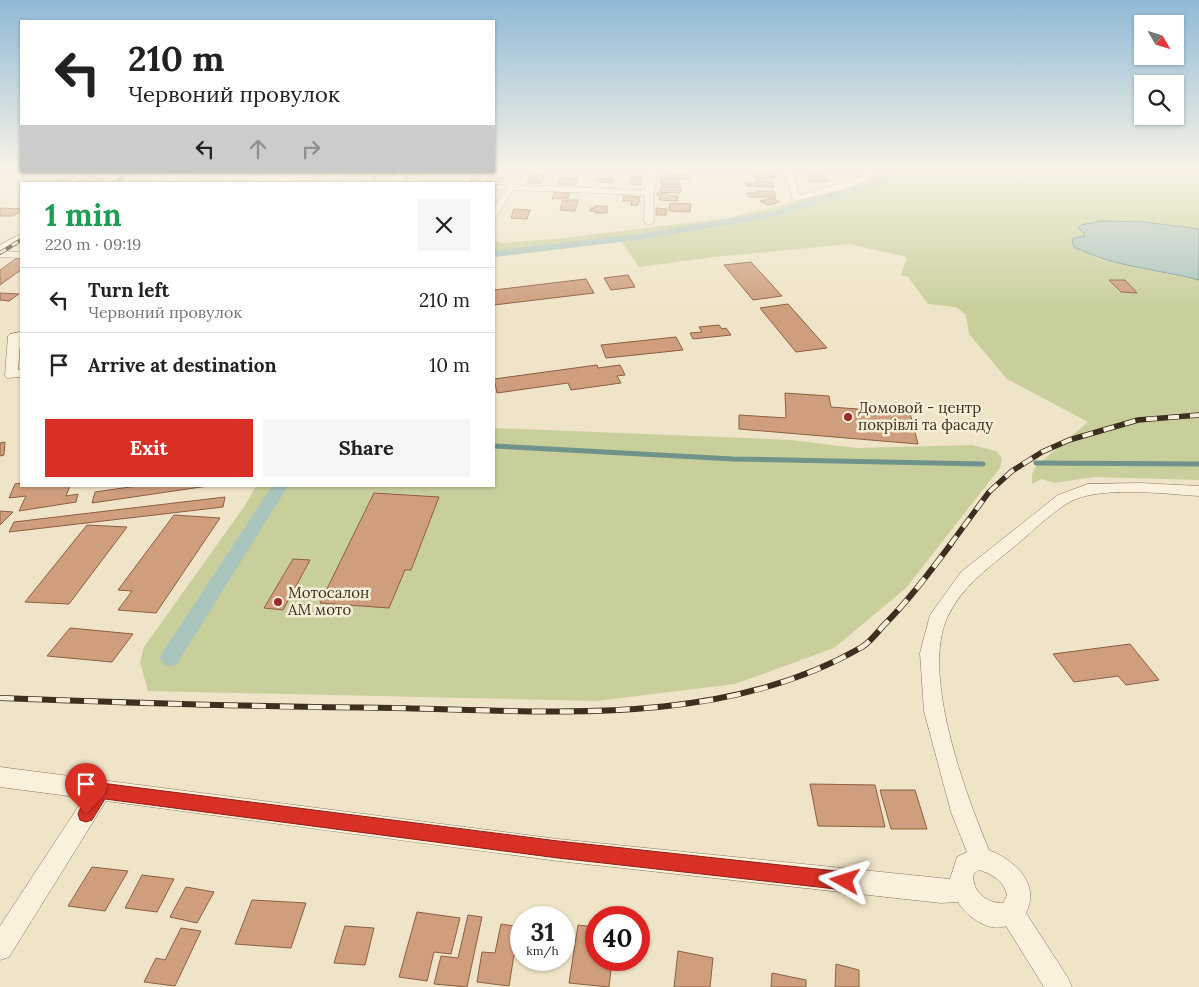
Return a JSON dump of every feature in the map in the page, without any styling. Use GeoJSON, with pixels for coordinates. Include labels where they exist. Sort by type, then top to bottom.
{"type":"FeatureCollection","features":[{"type":"Feature","properties":{"kind":"street"},"geometry":{"type":"LineString","coordinates":[[649,216],[649,222]]}},
{"type":"Feature","properties":{"kind":"street"},"geometry":{"type":"LineString","coordinates":[[0,249],[20,238]]}},
{"type":"Feature","properties":{"kind":"street"},"geometry":{"type":"LineString","coordinates":[[0,254],[20,255]]}},
{"type":"Feature","properties":{"kind":"street"},"geometry":{"type":"LineString","coordinates":[[20,335],[14,336],[11,375],[20,373]]}},
{"type":"Feature","properties":{"kind":"street"},"geometry":{"type":"LineString","coordinates":[[982,860],[962,812],[934,712],[929,653],[939,615],[967,576],[1063,500],[1088,489],[1141,488],[1199,491]]}},
{"type":"Feature","properties":{"kind":"street"},"geometry":{"type":"LineString","coordinates":[[0,777],[558,850],[941,891],[963,890]]}},
{"type":"Feature","properties":{"kind":"street"},"geometry":{"type":"LineString","coordinates":[[0,948],[101,790]]}},
{"type":"Feature","properties":{"kind":"street"},"geometry":{"type":"LineString","coordinates":[[982,860],[998,865],[1014,880],[1018,890],[1019,899],[1016,907],[1004,916],[985,912],[972,903],[963,890],[961,872],[965,865],[971,861],[982,860]]}},
{"type":"Feature","properties":{"kind":"street"},"geometry":{"type":"LineString","coordinates":[[1011,912],[1059,987]]}},
{"type":"Feature","properties":{"kind":"green space"},"geometry":{"type":"Polygon","coordinates":[[[737,216],[1199,216],[1199,229],[1176,227],[1084,233],[1084,236],[1072,240],[1093,257],[1199,280],[1199,480],[1094,477],[1054,483],[1042,479],[1032,484],[1032,474],[1036,466],[1088,422],[1007,379],[969,334],[966,315],[956,307],[928,304],[908,277],[901,275],[907,257],[849,244],[715,257],[639,267],[621,241],[495,257],[495,241],[503,243],[564,238],[737,216]]]}},
{"type":"Feature","properties":{"kind":"green space"},"geometry":{"type":"Polygon","coordinates":[[[495,428],[792,440],[856,448],[972,445],[996,451],[1002,458],[1000,468],[906,588],[834,648],[735,684],[597,701],[148,691],[140,662],[144,647],[246,504],[255,487],[495,487],[495,428]]]}},
{"type":"Feature","properties":{"kind":"water"},"geometry":{"type":"Polygon","coordinates":[[[1101,221],[1144,222],[1199,229],[1199,280],[1104,259],[1074,247],[1072,239],[1084,236],[1084,233],[1078,228],[1081,225],[1101,221]]]}},
{"type":"Feature","properties":{"kind":"building"},"geometry":{"type":"Polygon","coordinates":[[[512,216],[528,216],[527,219],[511,218],[512,216]]]}},
{"type":"Feature","properties":{"kind":"building"},"geometry":{"type":"Polygon","coordinates":[[[17,258],[20,258],[20,271],[0,285],[0,270],[17,258]]]}},
{"type":"Feature","properties":{"kind":"building"},"geometry":{"type":"Polygon","coordinates":[[[751,262],[782,296],[753,300],[724,265],[751,262]]]}},
{"type":"Feature","properties":{"kind":"building"},"geometry":{"type":"Polygon","coordinates":[[[628,275],[635,287],[611,290],[604,278],[628,275]]]}},
{"type":"Feature","properties":{"kind":"building"},"geometry":{"type":"Polygon","coordinates":[[[586,279],[594,293],[495,305],[495,290],[586,279]]]}},
{"type":"Feature","properties":{"kind":"building"},"geometry":{"type":"Polygon","coordinates":[[[1109,280],[1125,280],[1137,293],[1121,292],[1109,280]]]}},
{"type":"Feature","properties":{"kind":"building"},"geometry":{"type":"Polygon","coordinates":[[[0,293],[19,294],[9,301],[0,300],[0,293]]]}},
{"type":"Feature","properties":{"kind":"building"},"geometry":{"type":"Polygon","coordinates":[[[788,304],[827,348],[796,352],[760,308],[788,304]]]}},
{"type":"Feature","properties":{"kind":"building"},"geometry":{"type":"Polygon","coordinates":[[[719,325],[722,329],[726,328],[731,335],[693,339],[690,333],[702,332],[699,327],[719,325]]]}},
{"type":"Feature","properties":{"kind":"building"},"geometry":{"type":"Polygon","coordinates":[[[676,337],[683,350],[606,358],[601,345],[676,337]]]}},
{"type":"Feature","properties":{"kind":"building"},"geometry":{"type":"Polygon","coordinates":[[[597,365],[598,368],[620,365],[625,375],[617,376],[621,383],[571,390],[568,383],[497,393],[495,379],[597,365]]]}},
{"type":"Feature","properties":{"kind":"building","name":"Домовой - центр покрівлі та фасаду"},"geometry":{"type":"Polygon","coordinates":[[[785,393],[829,396],[831,407],[910,413],[918,444],[739,429],[739,415],[786,418],[785,393]]]}},
{"type":"Feature","properties":{"kind":"building"},"geometry":{"type":"Polygon","coordinates":[[[5,442],[4,455],[0,456],[0,443],[5,442]]]}},
{"type":"Feature","properties":{"kind":"building"},"geometry":{"type":"Polygon","coordinates":[[[20,483],[20,487],[70,487],[66,496],[78,494],[76,502],[19,511],[26,496],[9,498],[15,484],[20,483]]]}},
{"type":"Feature","properties":{"kind":"building"},"geometry":{"type":"Polygon","coordinates":[[[130,487],[201,487],[92,503],[95,492],[130,487]]]}},
{"type":"Feature","properties":{"kind":"building"},"geometry":{"type":"Polygon","coordinates":[[[374,493],[439,497],[411,570],[405,570],[389,608],[320,603],[374,493]]]}},
{"type":"Feature","properties":{"kind":"building"},"geometry":{"type":"Polygon","coordinates":[[[225,497],[223,507],[9,532],[14,522],[225,497]]]}},
{"type":"Feature","properties":{"kind":"building"},"geometry":{"type":"Polygon","coordinates":[[[0,511],[13,512],[0,525],[0,511]]]}},
{"type":"Feature","properties":{"kind":"building"},"geometry":{"type":"Polygon","coordinates":[[[174,515],[220,518],[156,613],[118,610],[132,591],[118,590],[174,515]]]}},
{"type":"Feature","properties":{"kind":"building"},"geometry":{"type":"Polygon","coordinates":[[[87,525],[127,527],[69,604],[25,602],[87,525]]]}},
{"type":"Feature","properties":{"kind":"building"},"geometry":{"type":"Polygon","coordinates":[[[293,559],[310,560],[283,610],[264,608],[293,559]]]}},
{"type":"Feature","properties":{"kind":"building"},"geometry":{"type":"Polygon","coordinates":[[[70,628],[133,634],[112,662],[47,656],[70,628]]]}},
{"type":"Feature","properties":{"kind":"building"},"geometry":{"type":"Polygon","coordinates":[[[1130,644],[1159,680],[1126,685],[1118,676],[1074,682],[1053,654],[1130,644]]]}},
{"type":"Feature","properties":{"kind":"building"},"geometry":{"type":"Polygon","coordinates":[[[810,784],[875,785],[885,827],[818,826],[810,784]]]}},
{"type":"Feature","properties":{"kind":"building"},"geometry":{"type":"Polygon","coordinates":[[[880,790],[915,790],[927,829],[891,829],[880,790]]]}},
{"type":"Feature","properties":{"kind":"building"},"geometry":{"type":"Polygon","coordinates":[[[92,867],[128,871],[105,911],[68,906],[92,867]]]}},
{"type":"Feature","properties":{"kind":"building"},"geometry":{"type":"Polygon","coordinates":[[[142,875],[174,879],[157,912],[125,908],[142,875]]]}},
{"type":"Feature","properties":{"kind":"building"},"geometry":{"type":"Polygon","coordinates":[[[186,887],[214,892],[197,923],[170,917],[186,887]]]}},
{"type":"Feature","properties":{"kind":"building"},"geometry":{"type":"Polygon","coordinates":[[[252,900],[306,903],[291,948],[235,944],[252,900]]]}},
{"type":"Feature","properties":{"kind":"building"},"geometry":{"type":"Polygon","coordinates":[[[417,912],[460,918],[451,954],[434,952],[427,981],[399,977],[417,912]]]}},
{"type":"Feature","properties":{"kind":"building"},"geometry":{"type":"Polygon","coordinates":[[[468,915],[482,917],[467,987],[434,984],[441,956],[458,958],[468,915]]]}},
{"type":"Feature","properties":{"kind":"building"},"geometry":{"type":"Polygon","coordinates":[[[501,924],[510,925],[511,971],[509,986],[477,982],[482,952],[495,953],[501,924]]]}},
{"type":"Feature","properties":{"kind":"building"},"geometry":{"type":"Polygon","coordinates":[[[578,925],[585,926],[585,971],[611,971],[609,987],[569,983],[571,971],[575,971],[575,944],[578,925]]]}},
{"type":"Feature","properties":{"kind":"building"},"geometry":{"type":"Polygon","coordinates":[[[345,926],[374,928],[365,965],[334,963],[345,926]]]}},
{"type":"Feature","properties":{"kind":"building"},"geometry":{"type":"Polygon","coordinates":[[[181,928],[201,931],[175,986],[144,982],[156,958],[165,960],[181,928]]]}},
{"type":"Feature","properties":{"kind":"building"},"geometry":{"type":"Polygon","coordinates":[[[678,951],[713,958],[710,987],[674,987],[678,951]]]}},
{"type":"Feature","properties":{"kind":"building"},"geometry":{"type":"Polygon","coordinates":[[[836,964],[859,970],[859,987],[835,987],[836,964]]]}},
{"type":"Feature","properties":{"kind":"building"},"geometry":{"type":"Polygon","coordinates":[[[772,973],[806,980],[806,987],[771,987],[772,973]]]}},
{"type":"Feature","properties":{"kind":"waterway"},"geometry":{"type":"LineString","coordinates":[[495,254],[638,237],[764,216]]}},
{"type":"Feature","properties":{"kind":"waterway"},"geometry":{"type":"LineString","coordinates":[[495,446],[733,459],[983,464]]}},
{"type":"Feature","properties":{"kind":"waterway"},"geometry":{"type":"LineString","coordinates":[[1036,463],[1199,464]]}},
{"type":"Feature","properties":{"kind":"waterway"},"geometry":{"type":"LineString","coordinates":[[170,658],[279,487]]}},
{"type":"Feature","properties":{"kind":"railway"},"geometry":{"type":"LineString","coordinates":[[0,253],[20,241]]}},
{"type":"Feature","properties":{"kind":"railway"},"geometry":{"type":"LineString","coordinates":[[950,545],[989,492],[1012,471],[1042,452],[1069,440],[1138,420],[1199,415]]}},
{"type":"Feature","properties":{"kind":"railway"},"geometry":{"type":"LineString","coordinates":[[0,698],[296,707],[514,711],[634,709],[694,703],[752,691],[808,673],[862,647],[871,640],[902,606],[951,544]]}},
{"type":"Feature","properties":{"kind":"place","name":"Домовой - центр покрівлі та фасаду"},"geometry":{"type":"Point","coordinates":[848,417]}},
{"type":"Feature","properties":{"kind":"place","name":"Мотосалон АМ мото"},"geometry":{"type":"Point","coordinates":[278,602]}},
{"type":"Feature","properties":{"kind":"route"},"geometry":{"type":"LineString","coordinates":[[86,814],[101,790],[558,850],[845,881]]}}]}
